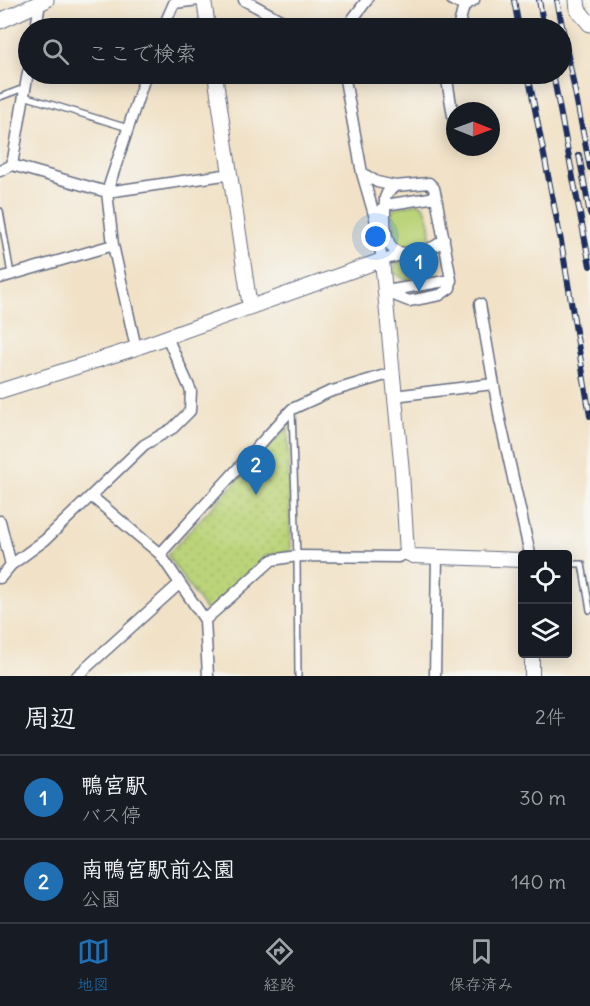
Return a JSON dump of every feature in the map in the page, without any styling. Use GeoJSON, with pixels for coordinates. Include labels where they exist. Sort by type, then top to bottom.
{"type":"FeatureCollection","features":[{"type":"Feature","properties":{"kind":"main road"},"geometry":{"type":"LineString","coordinates":[[577,0],[579,10],[590,24]]}},
{"type":"Feature","properties":{"kind":"main road"},"geometry":{"type":"LineString","coordinates":[[0,21],[38,2]]}},
{"type":"Feature","properties":{"kind":"street"},"geometry":{"type":"LineString","coordinates":[[167,18],[174,3],[202,0],[206,18]]}},
{"type":"Feature","properties":{"kind":"street"},"geometry":{"type":"LineString","coordinates":[[244,0],[277,18]]}},
{"type":"Feature","properties":{"kind":"street"},"geometry":{"type":"LineString","coordinates":[[354,18],[367,0]]}},
{"type":"Feature","properties":{"kind":"street"},"geometry":{"type":"LineString","coordinates":[[452,0],[464,6]]}},
{"type":"Feature","properties":{"kind":"street"},"geometry":{"type":"LineString","coordinates":[[461,18],[464,6],[474,0]]}},
{"type":"Feature","properties":{"kind":"street"},"geometry":{"type":"LineString","coordinates":[[37,18],[38,2]]}},
{"type":"Feature","properties":{"kind":"street"},"geometry":{"type":"LineString","coordinates":[[12,165],[26,84]]}},
{"type":"Feature","properties":{"kind":"street"},"geometry":{"type":"LineString","coordinates":[[136,348],[113,245],[107,192],[143,84]]}},
{"type":"Feature","properties":{"kind":"street"},"geometry":{"type":"LineString","coordinates":[[217,84],[249,307]]}},
{"type":"Feature","properties":{"kind":"street"},"geometry":{"type":"LineString","coordinates":[[346,84],[362,173],[375,218],[382,260],[407,553]]}},
{"type":"Feature","properties":{"kind":"street"},"geometry":{"type":"LineString","coordinates":[[448,84],[451,102]]}},
{"type":"Feature","properties":{"kind":"street"},"geometry":{"type":"LineString","coordinates":[[0,171],[12,165],[107,192],[231,174]]}},
{"type":"Feature","properties":{"kind":"street"},"geometry":{"type":"LineString","coordinates":[[362,173],[377,182],[395,186],[429,183],[434,188],[444,238],[451,280],[384,291]]}},
{"type":"Feature","properties":{"kind":"street"},"geometry":{"type":"LineString","coordinates":[[395,186],[387,193],[385,205],[387,235],[392,248],[398,252],[409,253]]}},
{"type":"Feature","properties":{"kind":"street"},"geometry":{"type":"LineString","coordinates":[[375,218],[385,205],[436,196]]}},
{"type":"Feature","properties":{"kind":"street"},"geometry":{"type":"LineString","coordinates":[[0,391],[136,348],[382,260],[434,248],[441,244],[444,238]]}},
{"type":"Feature","properties":{"kind":"street"},"geometry":{"type":"LineString","coordinates":[[0,278],[113,245]]}},
{"type":"Feature","properties":{"kind":"street"},"geometry":{"type":"LineString","coordinates":[[480,304],[493,384],[529,550]]}},
{"type":"Feature","properties":{"kind":"street"},"geometry":{"type":"LineString","coordinates":[[0,578],[11,565],[45,540],[144,445],[173,428],[190,411],[190,391],[167,337]]}},
{"type":"Feature","properties":{"kind":"street"},"geometry":{"type":"LineString","coordinates":[[160,554],[292,409],[329,393],[392,373]]}},
{"type":"Feature","properties":{"kind":"street"},"geometry":{"type":"LineString","coordinates":[[394,396],[493,384]]}},
{"type":"Feature","properties":{"kind":"street"},"geometry":{"type":"LineString","coordinates":[[91,496],[160,554],[178,584],[206,620],[208,676]]}},
{"type":"Feature","properties":{"kind":"street"},"geometry":{"type":"LineString","coordinates":[[0,521],[11,565]]}},
{"type":"Feature","properties":{"kind":"street"},"geometry":{"type":"LineString","coordinates":[[206,620],[272,560],[297,556],[398,557],[407,553]]}},
{"type":"Feature","properties":{"kind":"street"},"geometry":{"type":"LineString","coordinates":[[407,553],[413,556],[518,560]]}},
{"type":"Feature","properties":{"kind":"street"},"geometry":{"type":"LineString","coordinates":[[435,676],[437,557]]}},
{"type":"Feature","properties":{"kind":"street"},"geometry":{"type":"LineString","coordinates":[[77,676],[178,584]]}},
{"type":"Feature","properties":{"kind":"street"},"geometry":{"type":"LineString","coordinates":[[532,658],[532,676]]}},
{"type":"Feature","properties":{"kind":"lane"},"geometry":{"type":"LineString","coordinates":[[0,97],[25,92],[128,128]]}},
{"type":"Feature","properties":{"kind":"lane"},"geometry":{"type":"LineString","coordinates":[[0,211],[12,275]]}},
{"type":"Feature","properties":{"kind":"lane"},"geometry":{"type":"LineString","coordinates":[[292,409],[297,556],[297,676]]}},
{"type":"Feature","properties":{"kind":"lane"},"geometry":{"type":"LineString","coordinates":[[572,564],[582,564],[590,610]]}},
{"type":"Feature","properties":{"kind":"green space"},"geometry":{"type":"Polygon","coordinates":[[[419,203],[428,215],[429,238],[422,245],[403,247],[396,241],[392,212],[395,208],[419,203]]]}},
{"type":"Feature","properties":{"kind":"green space"},"geometry":{"type":"Polygon","coordinates":[[[436,255],[438,265],[429,277],[405,280],[394,272],[396,263],[436,255]]]}},
{"type":"Feature","properties":{"kind":"green space"},"geometry":{"type":"Polygon","coordinates":[[[288,427],[291,552],[267,555],[207,612],[167,555],[288,427]]]}},
{"type":"Feature","properties":{"kind":"railway"},"geometry":{"type":"LineString","coordinates":[[514,0],[517,18]]}},
{"type":"Feature","properties":{"kind":"railway"},"geometry":{"type":"LineString","coordinates":[[539,0],[542,18]]}},
{"type":"Feature","properties":{"kind":"railway"},"geometry":{"type":"LineString","coordinates":[[557,0],[561,18]]}},
{"type":"Feature","properties":{"kind":"railway"},"geometry":{"type":"LineString","coordinates":[[572,76],[590,168]]}},
{"type":"Feature","properties":{"kind":"railway"},"geometry":{"type":"LineString","coordinates":[[530,84],[561,241],[590,416]]}},
{"type":"Feature","properties":{"kind":"railway"},"geometry":{"type":"LineString","coordinates":[[555,84],[590,266]]}},
{"type":"Feature","properties":{"kind":"railway"},"geometry":{"type":"LineString","coordinates":[[579,155],[590,214]]}},
{"type":"Feature","properties":{"kind":"place","name":"鴨宮駅"},"geometry":{"type":"Point","coordinates":[419,292]}},
{"type":"Feature","properties":{"kind":"place","name":"南鴨宮駅前公園"},"geometry":{"type":"Point","coordinates":[256,495]}}]}
